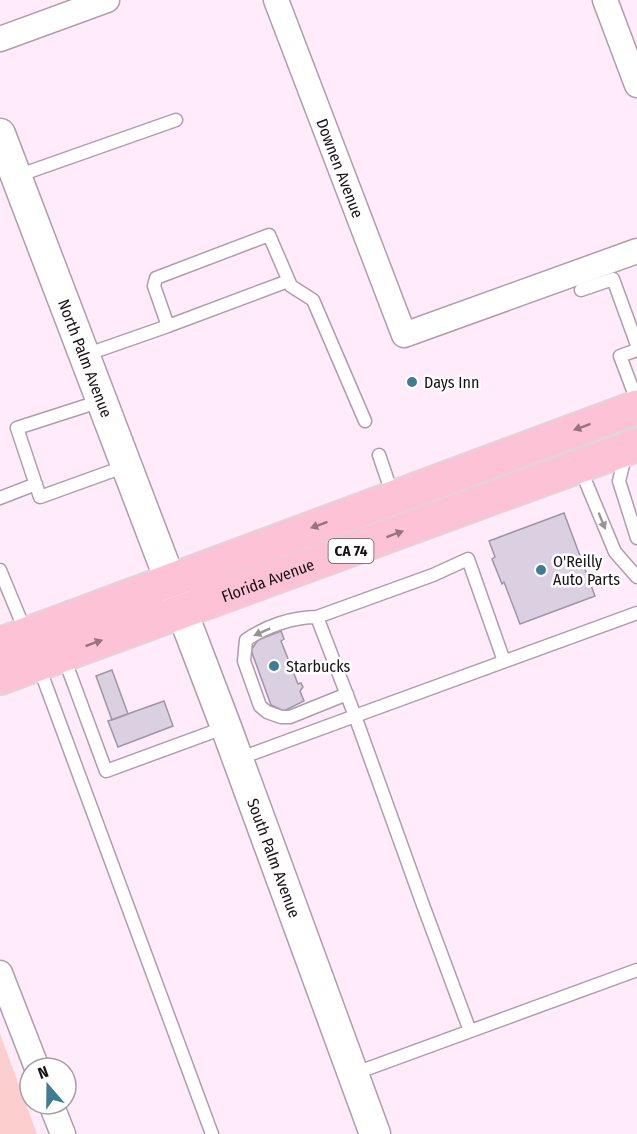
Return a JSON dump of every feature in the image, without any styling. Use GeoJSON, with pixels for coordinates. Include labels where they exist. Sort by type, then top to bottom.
{"type":"FeatureCollection","features":[{"type":"Feature","properties":{"kind":"main road","name":"Florida Avenue"},"geometry":{"type":"LineString","coordinates":[[0,678],[32,649],[171,581],[637,407]]}},
{"type":"Feature","properties":{"kind":"main road","name":"Florida Avenue"},"geometry":{"type":"LineString","coordinates":[[32,649],[182,612],[632,447]]}},
{"type":"Feature","properties":{"kind":"street"},"geometry":{"type":"LineString","coordinates":[[0,39],[107,0]]}},
{"type":"Feature","properties":{"kind":"street","name":"Downen Avenue"},"geometry":{"type":"LineString","coordinates":[[276,0],[404,335],[637,251]]}},
{"type":"Feature","properties":{"kind":"street"},"geometry":{"type":"LineString","coordinates":[[605,0],[637,85]]}},
{"type":"Feature","properties":{"kind":"street","name":"North Palm Avenue"},"geometry":{"type":"LineString","coordinates":[[0,134],[171,581]]}},
{"type":"Feature","properties":{"kind":"street","name":"South Palm Avenue"},"geometry":{"type":"LineString","coordinates":[[171,581],[375,1134]]}},
{"type":"Feature","properties":{"kind":"street"},"geometry":{"type":"LineString","coordinates":[[0,973],[32,1056]]}},
{"type":"Feature","properties":{"kind":"street"},"geometry":{"type":"LineString","coordinates":[[56,1116],[63,1134]]}},
{"type":"Feature","properties":{"kind":"lane"},"geometry":{"type":"LineString","coordinates":[[16,176],[176,120]]}},
{"type":"Feature","properties":{"kind":"lane"},"geometry":{"type":"LineString","coordinates":[[168,326],[154,286],[156,278],[269,235],[291,286],[313,300],[365,422]]}},
{"type":"Feature","properties":{"kind":"lane"},"geometry":{"type":"LineString","coordinates":[[582,290],[613,279],[637,345]]}},
{"type":"Feature","properties":{"kind":"lane"},"geometry":{"type":"LineString","coordinates":[[85,355],[288,281]]}},
{"type":"Feature","properties":{"kind":"lane"},"geometry":{"type":"LineString","coordinates":[[637,350],[620,356],[637,401]]}},
{"type":"Feature","properties":{"kind":"lane"},"geometry":{"type":"LineString","coordinates":[[102,400],[17,428],[40,497],[127,465]]}},
{"type":"Feature","properties":{"kind":"lane"},"geometry":{"type":"LineString","coordinates":[[632,447],[619,481],[637,538]]}},
{"type":"Feature","properties":{"kind":"lane"},"geometry":{"type":"LineString","coordinates":[[379,455],[408,492]]}},
{"type":"Feature","properties":{"kind":"lane"},"geometry":{"type":"LineString","coordinates":[[580,467],[615,552],[637,577]]}},
{"type":"Feature","properties":{"kind":"lane"},"geometry":{"type":"LineString","coordinates":[[0,498],[36,484]]}},
{"type":"Feature","properties":{"kind":"lane"},"geometry":{"type":"LineString","coordinates":[[347,694],[290,717],[281,717],[267,712],[260,706],[244,661],[246,640],[257,632],[301,617],[317,617],[434,575],[468,559],[504,661]]}},
{"type":"Feature","properties":{"kind":"lane"},"geometry":{"type":"LineString","coordinates":[[0,570],[32,649],[212,1134]]}},
{"type":"Feature","properties":{"kind":"lane"},"geometry":{"type":"LineString","coordinates":[[238,759],[637,612]]}},
{"type":"Feature","properties":{"kind":"lane"},"geometry":{"type":"LineString","coordinates":[[317,617],[470,1031]]}},
{"type":"Feature","properties":{"kind":"lane"},"geometry":{"type":"LineString","coordinates":[[32,649],[106,771],[226,727]]}},
{"type":"Feature","properties":{"kind":"lane"},"geometry":{"type":"LineString","coordinates":[[353,1074],[637,970]]}},
{"type":"Feature","properties":{"kind":"shaded area"},"geometry":{"type":"Polygon","coordinates":[[[0,1034],[18,1083],[18,1116],[30,1116],[37,1134],[0,1134],[0,1034]]]}},
{"type":"Feature","properties":{"kind":"building","name":"O'Reilly Auto Parts"},"geometry":{"type":"Polygon","coordinates":[[[564,513],[595,596],[520,624],[504,582],[502,584],[492,559],[495,557],[489,541],[564,513]]]}},
{"type":"Feature","properties":{"kind":"building","name":"Starbucks"},"geometry":{"type":"Polygon","coordinates":[[[281,631],[284,639],[281,641],[298,684],[301,683],[303,687],[300,691],[304,701],[284,711],[271,705],[251,650],[258,640],[281,631]]]}},
{"type":"Feature","properties":{"kind":"building"},"geometry":{"type":"Polygon","coordinates":[[[112,670],[128,714],[112,720],[96,676],[112,670]]]}},
{"type":"Feature","properties":{"kind":"building"},"geometry":{"type":"Polygon","coordinates":[[[164,701],[173,726],[118,747],[108,721],[164,701]]]}},
{"type":"Feature","properties":{"kind":"place","name":"Days Inn"},"geometry":{"type":"Point","coordinates":[412,382]}},
{"type":"Feature","properties":{"kind":"place","name":"O'Reilly Auto Parts"},"geometry":{"type":"Point","coordinates":[541,570]}},
{"type":"Feature","properties":{"kind":"place","name":"Starbucks"},"geometry":{"type":"Point","coordinates":[274,666]}}]}
